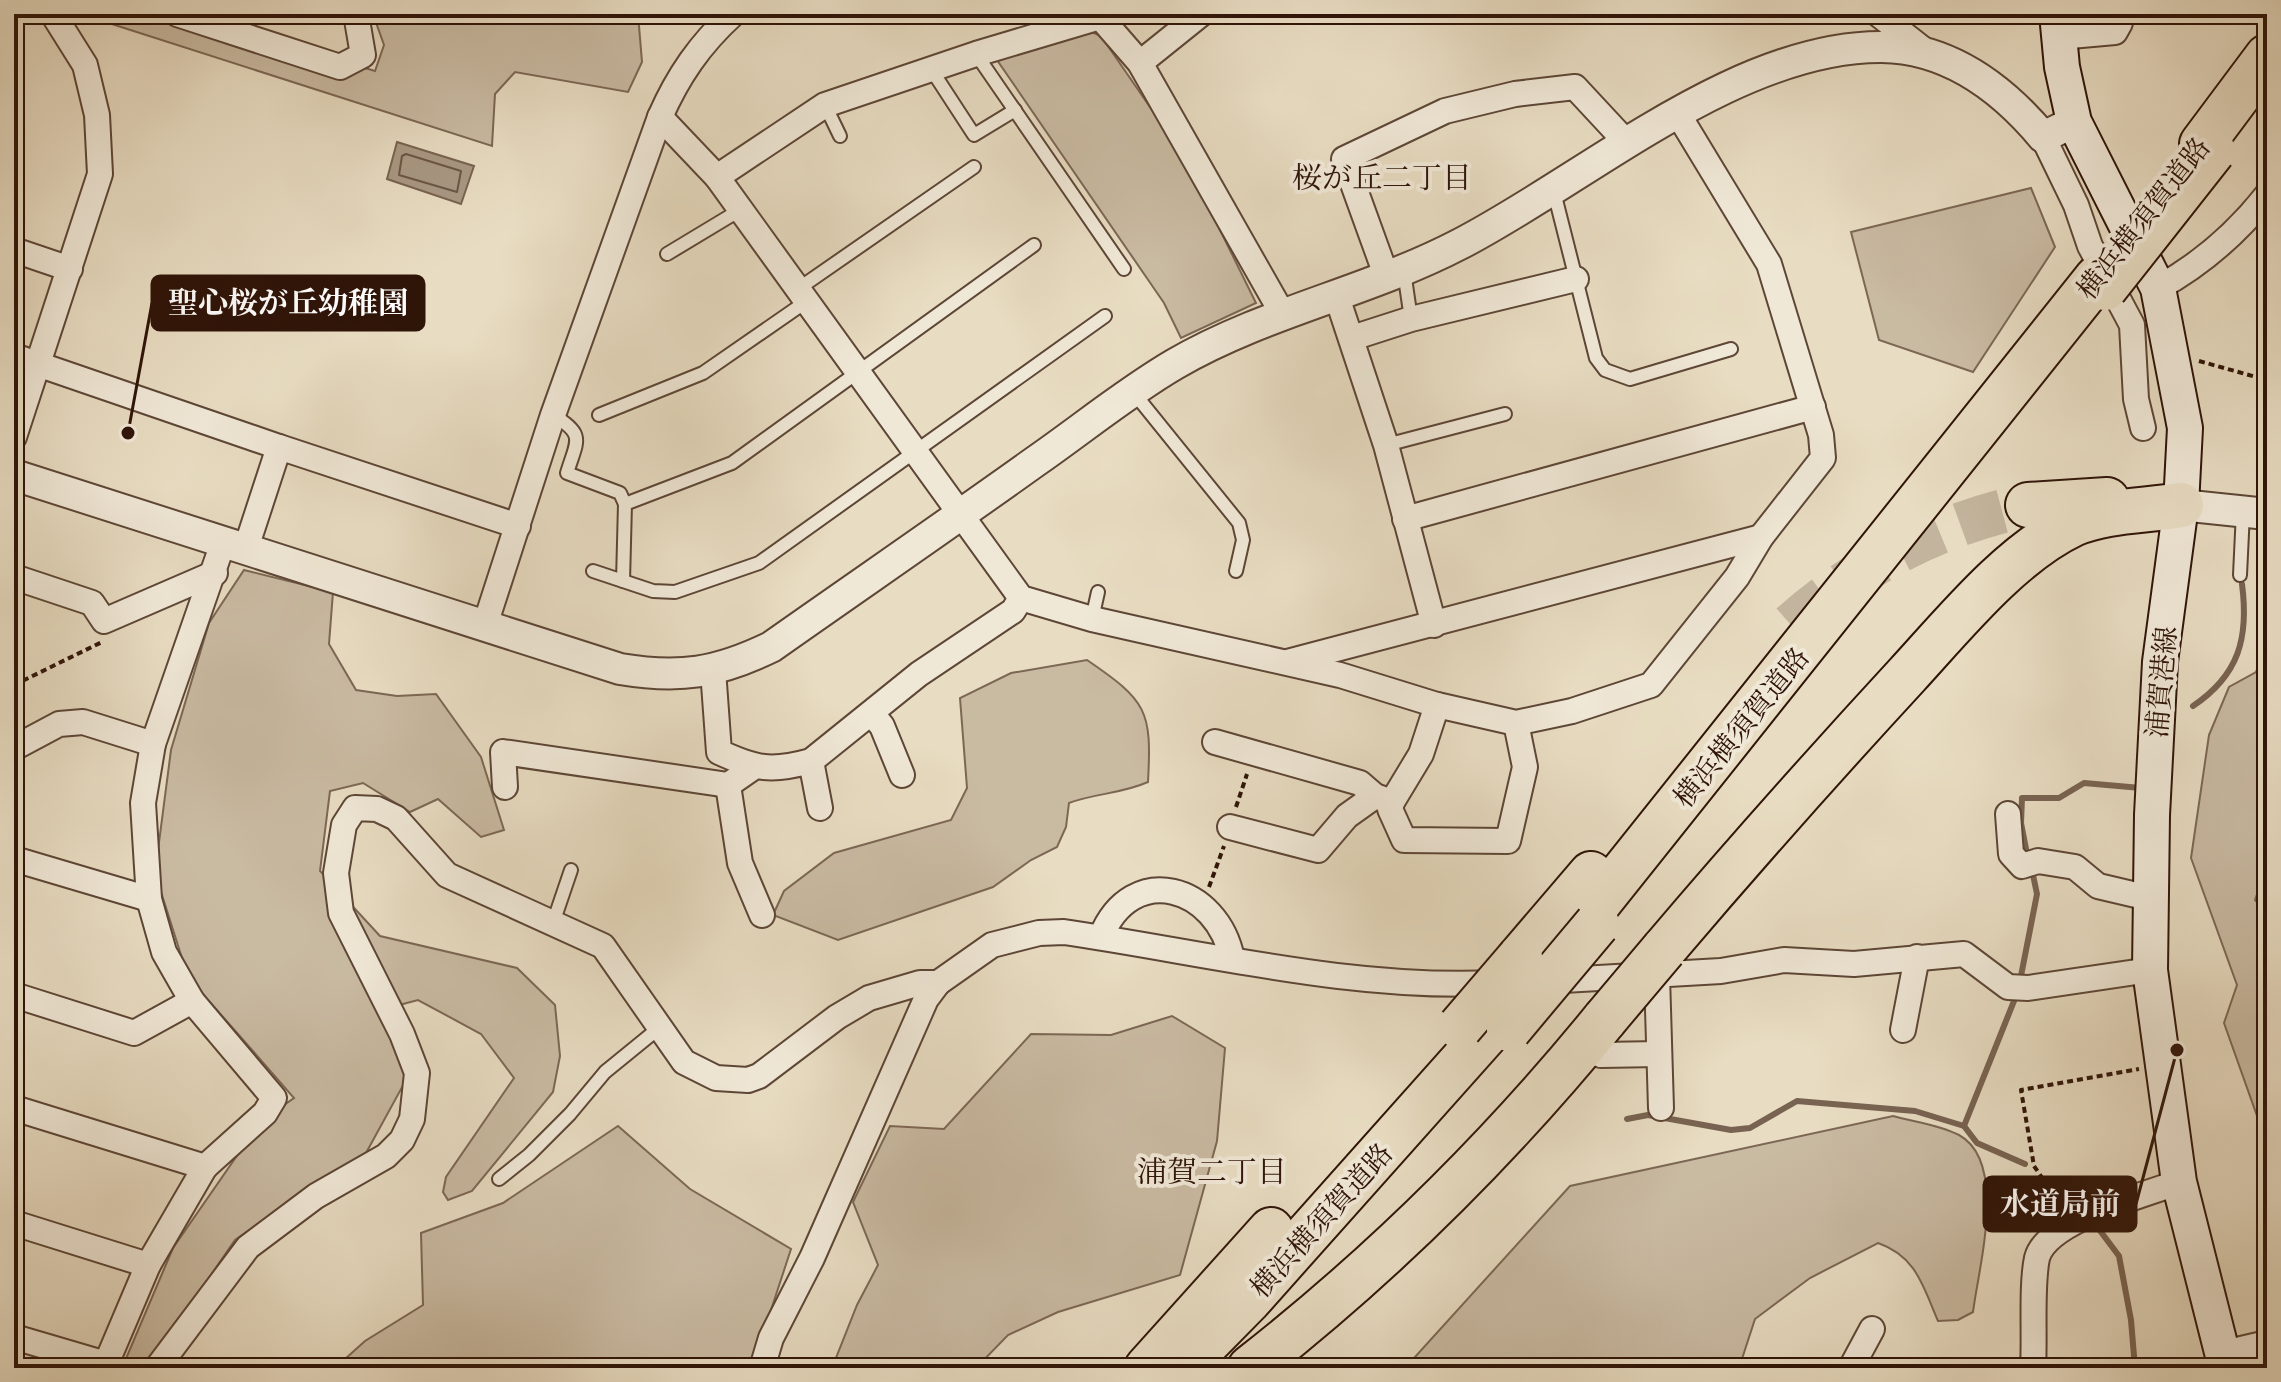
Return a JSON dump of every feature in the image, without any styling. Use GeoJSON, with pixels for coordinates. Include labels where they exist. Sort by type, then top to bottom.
{"type":"FeatureCollection","features":[{"type":"Feature","properties":{"kind":"highway","name":"横浜横須賀道路"},"geometry":{"type":"LineString","coordinates":[[2208,147],[2267,57]]}},
{"type":"Feature","properties":{"kind":"highway","name":"横浜横須賀道路"},"geometry":{"type":"LineString","coordinates":[[1182,1368],[1258,1290],[1488,1027],[1590,922],[2208,147],[2267,79]]}},
{"type":"Feature","properties":{"kind":"highway"},"geometry":{"type":"LineString","coordinates":[[2028,505],[2182,488]]}},
{"type":"Feature","properties":{"kind":"highway"},"geometry":{"type":"LineString","coordinates":[[1250,1368],[1329,1305],[1441,1203],[1603,1037],[1758,839],[1870,715],[2028,553],[2075,524],[2182,488]]}},
{"type":"Feature","properties":{"kind":"highway"},"geometry":{"type":"LineString","coordinates":[[1147,1368],[1488,1027],[1520,957],[1632,825],[1766,650],[1791,625]]}},
{"type":"Feature","properties":{"kind":"highway","name":"横浜横須賀道路"},"geometry":{"type":"LineString","coordinates":[[1210,1368],[1323,1245],[1488,1027]]}},
{"type":"Feature","properties":{"kind":"main road","name":"浦賀港線"},"geometry":{"type":"LineString","coordinates":[[2058,26],[2074,122],[2158,288],[2185,428],[2182,488],[2160,662],[2149,898],[2150,970],[2160,1065],[2179,1182],[2223,1361]]}},
{"type":"Feature","properties":{"kind":"street"},"geometry":{"type":"LineString","coordinates":[[14,437],[100,174],[97,115],[85,65],[53,14]]}},
{"type":"Feature","properties":{"kind":"street"},"geometry":{"type":"LineString","coordinates":[[177,14],[340,67],[363,55],[356,14]]}},
{"type":"Feature","properties":{"kind":"street"},"geometry":{"type":"LineString","coordinates":[[485,625],[553,415],[660,117],[675,83],[703,42],[733,14]]}},
{"type":"Feature","properties":{"kind":"street"},"geometry":{"type":"LineString","coordinates":[[1140,63],[1201,14]]}},
{"type":"Feature","properties":{"kind":"street"},"geometry":{"type":"LineString","coordinates":[[1878,14],[1924,50],[1990,85],[2043,137],[2076,205],[2090,246],[2132,325],[2136,399],[2143,428]]}},
{"type":"Feature","properties":{"kind":"street"},"geometry":{"type":"LineString","coordinates":[[2058,26],[2115,32],[2120,23],[2119,14]]}},
{"type":"Feature","properties":{"kind":"street"},"geometry":{"type":"LineString","coordinates":[[717,177],[825,105],[976,54],[1100,17],[1140,63],[1282,313]]}},
{"type":"Feature","properties":{"kind":"street"},"geometry":{"type":"LineString","coordinates":[[14,475],[620,669],[654,675],[730,667],[771,647],[1175,364],[1282,313],[1337,297],[1459,245],[1678,114],[1759,74],[1800,60],[1881,47],[1924,50]]}},
{"type":"Feature","properties":{"kind":"street"},"geometry":{"type":"LineString","coordinates":[[1394,272],[1344,159],[1445,111],[1515,94],[1575,87],[1628,144]]}},
{"type":"Feature","properties":{"kind":"street"},"geometry":{"type":"LineString","coordinates":[[660,117],[717,177],[963,513],[1021,598],[1092,619],[1340,675],[1437,705],[1516,723],[1572,711],[1651,685],[1737,577],[1761,537],[1823,458],[1821,435],[1769,264],[1678,114]]}},
{"type":"Feature","properties":{"kind":"street"},"geometry":{"type":"LineString","coordinates":[[2043,137],[2074,122]]}},
{"type":"Feature","properties":{"kind":"street"},"geometry":{"type":"LineString","coordinates":[[2158,288],[2200,261],[2234,233],[2267,195]]}},
{"type":"Feature","properties":{"kind":"street"},"geometry":{"type":"LineString","coordinates":[[14,250],[70,269]]}},
{"type":"Feature","properties":{"kind":"street"},"geometry":{"type":"LineString","coordinates":[[1352,338],[1411,319],[1576,279]]}},
{"type":"Feature","properties":{"kind":"street"},"geometry":{"type":"LineString","coordinates":[[1337,297],[1386,445],[1434,625]]}},
{"type":"Feature","properties":{"kind":"street"},"geometry":{"type":"LineString","coordinates":[[14,356],[518,526]]}},
{"type":"Feature","properties":{"kind":"street"},"geometry":{"type":"LineString","coordinates":[[1405,519],[1813,407]]}},
{"type":"Feature","properties":{"kind":"street"},"geometry":{"type":"LineString","coordinates":[[14,1337],[106,1364],[148,1265],[205,1167],[265,1113],[274,1098],[192,1001],[164,952],[149,899],[143,803],[153,744],[215,573],[235,544],[279,447]]}},
{"type":"Feature","properties":{"kind":"street"},"geometry":{"type":"LineString","coordinates":[[2182,488],[2255,513]]}},
{"type":"Feature","properties":{"kind":"street"},"geometry":{"type":"LineString","coordinates":[[1281,664],[1761,537]]}},
{"type":"Feature","properties":{"kind":"street"},"geometry":{"type":"LineString","coordinates":[[14,577],[92,603],[104,621],[215,573]]}},
{"type":"Feature","properties":{"kind":"street"},"geometry":{"type":"LineString","coordinates":[[713,670],[719,752],[754,767],[770,769],[811,761],[919,674],[1013,611],[1021,598]]}},
{"type":"Feature","properties":{"kind":"street"},"geometry":{"type":"LineString","coordinates":[[1230,827],[1318,850],[1347,816],[1383,799],[1421,754],[1437,705]]}},
{"type":"Feature","properties":{"kind":"street"},"geometry":{"type":"LineString","coordinates":[[872,714],[882,726],[902,775]]}},
{"type":"Feature","properties":{"kind":"street"},"geometry":{"type":"LineString","coordinates":[[14,748],[59,724],[83,722],[153,744]]}},
{"type":"Feature","properties":{"kind":"street"},"geometry":{"type":"LineString","coordinates":[[1215,742],[1360,783],[1383,799],[1404,840],[1508,841],[1525,767],[1516,723]]}},
{"type":"Feature","properties":{"kind":"street"},"geometry":{"type":"LineString","coordinates":[[505,787],[503,752],[728,785],[754,767]]}},
{"type":"Feature","properties":{"kind":"street"},"geometry":{"type":"LineString","coordinates":[[811,761],[820,808]]}},
{"type":"Feature","properties":{"kind":"street"},"geometry":{"type":"LineString","coordinates":[[728,785],[740,863],[762,915]]}},
{"type":"Feature","properties":{"kind":"street"},"geometry":{"type":"LineString","coordinates":[[157,1368],[248,1247],[316,1196],[386,1156],[402,1140],[412,1119],[417,1073],[402,1034],[341,913],[336,873],[348,816],[355,808],[364,806],[396,818],[447,875],[603,946],[684,1062],[716,1078],[748,1080],[869,998],[920,983],[938,983]]}},
{"type":"Feature","properties":{"kind":"street"},"geometry":{"type":"LineString","coordinates":[[2008,814],[2011,854],[2030,864],[2075,867],[2098,886],[2149,898]]}},
{"type":"Feature","properties":{"kind":"street"},"geometry":{"type":"LineString","coordinates":[[14,859],[149,899]]}},
{"type":"Feature","properties":{"kind":"street"},"geometry":{"type":"LineString","coordinates":[[1101,937],[1108,921],[1126,902],[1150,890],[1169,890],[1202,903],[1218,920],[1228,938],[1232,959]]}},
{"type":"Feature","properties":{"kind":"street"},"geometry":{"type":"LineString","coordinates":[[762,1368],[771,1338],[856,1162],[926,999],[938,983],[992,945],[1015,937],[1064,932],[1387,982],[1443,986],[1660,963],[1784,960],[1854,964],[1964,954],[2018,988],[2150,970]]}},
{"type":"Feature","properties":{"kind":"street"},"geometry":{"type":"LineString","coordinates":[[1903,1030],[1917,957]]}},
{"type":"Feature","properties":{"kind":"street"},"geometry":{"type":"LineString","coordinates":[[1660,963],[1661,1108]]}},
{"type":"Feature","properties":{"kind":"street"},"geometry":{"type":"LineString","coordinates":[[14,995],[134,1033],[192,1001]]}},
{"type":"Feature","properties":{"kind":"street"},"geometry":{"type":"LineString","coordinates":[[1603,1037],[1659,1054]]}},
{"type":"Feature","properties":{"kind":"street"},"geometry":{"type":"LineString","coordinates":[[14,1108],[205,1167]]}},
{"type":"Feature","properties":{"kind":"street"},"geometry":{"type":"LineString","coordinates":[[2033,1368],[2038,1254],[2049,1236],[2073,1223],[2179,1182]]}},
{"type":"Feature","properties":{"kind":"street"},"geometry":{"type":"LineString","coordinates":[[14,1223],[148,1265]]}},
{"type":"Feature","properties":{"kind":"street"},"geometry":{"type":"LineString","coordinates":[[1851,1368],[1872,1329]]}},
{"type":"Feature","properties":{"kind":"street"},"geometry":{"type":"LineString","coordinates":[[2223,1361],[2267,1343]]}},
{"type":"Feature","properties":{"kind":"lane"},"geometry":{"type":"LineString","coordinates":[[976,54],[1124,269]]}},
{"type":"Feature","properties":{"kind":"lane"},"geometry":{"type":"LineString","coordinates":[[931,69],[974,135],[1015,110]]}},
{"type":"Feature","properties":{"kind":"lane"},"geometry":{"type":"LineString","coordinates":[[825,105],[840,136]]}},
{"type":"Feature","properties":{"kind":"lane"},"geometry":{"type":"LineString","coordinates":[[599,415],[703,373],[974,167]]}},
{"type":"Feature","properties":{"kind":"lane"},"geometry":{"type":"LineString","coordinates":[[1553,189],[1596,358],[1605,370],[1630,379],[1731,349]]}},
{"type":"Feature","properties":{"kind":"lane"},"geometry":{"type":"LineString","coordinates":[[667,254],[740,210]]}},
{"type":"Feature","properties":{"kind":"lane"},"geometry":{"type":"LineString","coordinates":[[625,504],[732,463],[1034,245]]}},
{"type":"Feature","properties":{"kind":"lane"},"geometry":{"type":"LineString","coordinates":[[1394,272],[1411,319]]}},
{"type":"Feature","properties":{"kind":"lane"},"geometry":{"type":"LineString","coordinates":[[593,571],[653,591],[675,592],[759,563],[1105,316]]}},
{"type":"Feature","properties":{"kind":"lane"},"geometry":{"type":"LineString","coordinates":[[1134,393],[1239,523],[1243,540],[1236,571]]}},
{"type":"Feature","properties":{"kind":"lane"},"geometry":{"type":"LineString","coordinates":[[1386,445],[1505,414]]}},
{"type":"Feature","properties":{"kind":"lane"},"geometry":{"type":"LineString","coordinates":[[553,415],[575,428],[578,437],[567,473],[620,493],[625,504],[623,581]]}},
{"type":"Feature","properties":{"kind":"lane"},"geometry":{"type":"LineString","coordinates":[[2240,575],[2255,513]]}},
{"type":"Feature","properties":{"kind":"lane"},"geometry":{"type":"LineString","coordinates":[[1092,619],[1098,592]]}},
{"type":"Feature","properties":{"kind":"lane"},"geometry":{"type":"LineString","coordinates":[[553,923],[571,870]]}},
{"type":"Feature","properties":{"kind":"lane"},"geometry":{"type":"LineString","coordinates":[[499,1179],[560,1124],[605,1072],[659,1028]]}},
{"type":"Feature","properties":{"kind":"path"},"geometry":{"type":"LineString","coordinates":[[2173,355],[2267,380]]}},
{"type":"Feature","properties":{"kind":"path"},"geometry":{"type":"LineString","coordinates":[[2073,1223],[2034,1166],[2021,1090],[2160,1065]]}},
{"type":"Feature","properties":{"kind":"shaded area"},"geometry":{"type":"Polygon","coordinates":[[[97,14],[184,14],[375,71],[384,45],[373,14],[638,14],[642,62],[628,92],[515,72],[495,94],[492,146],[93,18],[97,14]]]}},
{"type":"Feature","properties":{"kind":"shaded area"},"geometry":{"type":"Polygon","coordinates":[[[1087,30],[1101,36],[1183,155],[1256,303],[1181,338],[1164,303],[997,60],[1087,30]]]}},
{"type":"Feature","properties":{"kind":"shaded area"},"geometry":{"type":"Polygon","coordinates":[[[2031,188],[2055,247],[1973,372],[1879,340],[1851,232],[2031,188]]]}},
{"type":"Feature","properties":{"kind":"shaded area"},"geometry":{"type":"Polygon","coordinates":[[[244,570],[333,592],[329,644],[356,690],[397,696],[436,694],[481,757],[504,830],[481,837],[438,799],[410,812],[363,783],[330,791],[320,871],[380,936],[517,968],[555,1005],[560,1056],[553,1092],[472,1191],[448,1200],[443,1192],[446,1177],[514,1078],[481,1034],[418,1000],[403,1004],[385,1015],[406,1080],[366,1153],[235,1240],[147,1368],[122,1368],[173,1248],[261,1121],[294,1098],[188,977],[155,873],[171,750],[209,623],[244,570]]]}},
{"type":"Feature","properties":{"kind":"shaded area"},"geometry":{"type":"Polygon","coordinates":[[[2267,646],[2267,866],[2255,900],[2267,914],[2267,1144],[2224,1023],[2237,985],[2191,858],[2209,735],[2229,687],[2256,672],[2267,646]]]}},
{"type":"Feature","properties":{"kind":"shaded area"},"geometry":{"type":"Polygon","coordinates":[[[1087,660],[1122,686],[1142,709],[1149,738],[1148,782],[1069,803],[1066,827],[1057,847],[1031,860],[993,887],[838,940],[773,915],[784,891],[834,853],[951,820],[967,788],[960,698],[1011,673],[1087,660]]]}},
{"type":"Feature","properties":{"kind":"shaded area"},"geometry":{"type":"Polygon","coordinates":[[[1172,1016],[1225,1048],[1217,1141],[1180,1275],[1058,1312],[1008,1335],[976,1368],[832,1368],[857,1305],[878,1265],[853,1202],[890,1126],[944,1129],[1031,1034],[1111,1035],[1172,1016]]]}},
{"type":"Feature","properties":{"kind":"shaded area"},"geometry":{"type":"Polygon","coordinates":[[[1893,1116],[1959,1135],[1974,1148],[1983,1167],[1987,1216],[1973,1312],[1958,1320],[1938,1321],[1910,1264],[1878,1243],[1810,1278],[1755,1319],[1739,1368],[1405,1368],[1570,1186],[1893,1116]]]}},
{"type":"Feature","properties":{"kind":"shaded area"},"geometry":{"type":"Polygon","coordinates":[[[618,1126],[690,1189],[791,1249],[752,1368],[335,1368],[365,1341],[423,1305],[421,1233],[503,1203],[618,1126]]]}},
{"type":"Feature","properties":{"kind":"water"},"geometry":{"type":"Polygon","coordinates":[[[397,142],[474,166],[461,204],[387,179],[397,142]]]}},
{"type":"Feature","properties":{"kind":"waterway"},"geometry":{"type":"LineString","coordinates":[[2193,706],[2221,681],[2237,654],[2244,621],[2242,584]]}},
{"type":"Feature","properties":{"kind":"waterway"},"geometry":{"type":"LineString","coordinates":[[2028,859],[2021,823],[2022,798],[2059,798],[2084,783],[2141,788]]}},
{"type":"Feature","properties":{"kind":"waterway"},"geometry":{"type":"LineString","coordinates":[[2020,981],[2037,894],[2032,870]]}},
{"type":"Feature","properties":{"kind":"waterway"},"geometry":{"type":"LineString","coordinates":[[1964,1126],[2018,991]]}},
{"type":"Feature","properties":{"kind":"waterway"},"geometry":{"type":"LineString","coordinates":[[1627,1119],[1648,1115],[1731,1130],[1750,1128],[1797,1101],[1915,1111],[1964,1126],[1977,1143],[2025,1164]]}},
{"type":"Feature","properties":{"kind":"waterway"},"geometry":{"type":"LineString","coordinates":[[2098,1228],[2119,1256],[2131,1320],[2135,1368]]}},
{"type":"Feature","properties":{"kind":"tunnel"},"geometry":{"type":"LineString","coordinates":[[1791,625],[1844,584],[1902,550],[1963,523],[2028,505]]}},
{"type":"Feature","properties":{"kind":"place","name":"聖心桜が丘幼稚園"},"geometry":{"type":"Point","coordinates":[128,433]}},
{"type":"Feature","properties":{"kind":"place","name":"水道局前"},"geometry":{"type":"Point","coordinates":[2177,1050]}},
{"type":"Feature","properties":{"kind":"district","name":"桜が丘二丁目"},"geometry":{"type":"Point","coordinates":[1382,178]}},
{"type":"Feature","properties":{"kind":"district","name":"浦賀二丁目"},"geometry":{"type":"Point","coordinates":[1212,1172]}}]}
